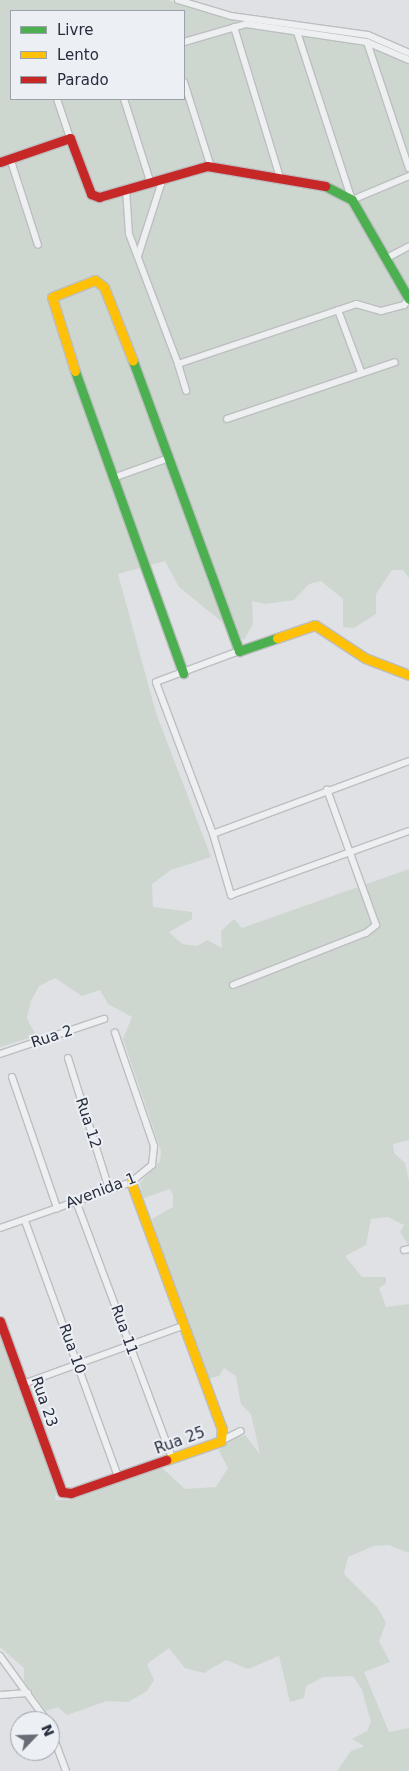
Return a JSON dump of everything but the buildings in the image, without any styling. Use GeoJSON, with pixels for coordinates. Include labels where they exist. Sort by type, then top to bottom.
{"type":"FeatureCollection","features":[{"type":"Feature","properties":{"kind":"street"},"geometry":{"type":"LineString","coordinates":[[178,0],[231,16],[368,39],[409,52]]}},
{"type":"Feature","properties":{"kind":"street"},"geometry":{"type":"LineString","coordinates":[[185,42],[246,24],[298,32],[368,39],[409,60]]}},
{"type":"Feature","properties":{"kind":"street"},"geometry":{"type":"LineString","coordinates":[[234,27],[280,177]]}},
{"type":"Feature","properties":{"kind":"street"},"geometry":{"type":"LineString","coordinates":[[178,364],[356,304],[389,310],[409,299],[384,259],[352,200],[298,32]]}},
{"type":"Feature","properties":{"kind":"street"},"geometry":{"type":"LineString","coordinates":[[368,39],[409,168]]}},
{"type":"Feature","properties":{"kind":"street"},"geometry":{"type":"LineString","coordinates":[[185,85],[211,167]]}},
{"type":"Feature","properties":{"kind":"street"},"geometry":{"type":"LineString","coordinates":[[57,100],[91,194],[99,197],[164,177],[211,167],[316,181],[352,200]]}},
{"type":"Feature","properties":{"kind":"street"},"geometry":{"type":"LineString","coordinates":[[124,100],[150,181]]}},
{"type":"Feature","properties":{"kind":"street"},"geometry":{"type":"LineString","coordinates":[[0,162],[70,138]]}},
{"type":"Feature","properties":{"kind":"street"},"geometry":{"type":"LineString","coordinates":[[10,158],[38,245]]}},
{"type":"Feature","properties":{"kind":"street"},"geometry":{"type":"LineString","coordinates":[[352,200],[409,176]]}},
{"type":"Feature","properties":{"kind":"street"},"geometry":{"type":"LineString","coordinates":[[138,256],[164,177]]}},
{"type":"Feature","properties":{"kind":"street"},"geometry":{"type":"LineString","coordinates":[[126,189],[127,222],[186,391]]}},
{"type":"Feature","properties":{"kind":"street"},"geometry":{"type":"LineString","coordinates":[[384,259],[409,246]]}},
{"type":"Feature","properties":{"kind":"street"},"geometry":{"type":"LineString","coordinates":[[182,672],[51,305],[52,297],[74,286],[95,280],[104,286],[166,459],[239,651]]}},
{"type":"Feature","properties":{"kind":"street"},"geometry":{"type":"LineString","coordinates":[[338,310],[361,372]]}},
{"type":"Feature","properties":{"kind":"street"},"geometry":{"type":"LineString","coordinates":[[227,419],[395,362]]}},
{"type":"Feature","properties":{"kind":"street"},"geometry":{"type":"LineString","coordinates":[[113,478],[166,459]]}},
{"type":"Feature","properties":{"kind":"street"},"geometry":{"type":"LineString","coordinates":[[409,675],[365,658],[314,625],[156,682],[212,834],[231,895],[409,831]]}},
{"type":"Feature","properties":{"kind":"street"},"geometry":{"type":"LineString","coordinates":[[212,834],[409,761]]}},
{"type":"Feature","properties":{"kind":"street"},"geometry":{"type":"LineString","coordinates":[[233,985],[374,929],[376,920],[327,790]]}},
{"type":"Feature","properties":{"kind":"street","name":"Rua 2"},"geometry":{"type":"LineString","coordinates":[[0,1054],[104,1019]]}},
{"type":"Feature","properties":{"kind":"street","name":"Avenida 1"},"geometry":{"type":"LineString","coordinates":[[0,1227],[25,1221],[131,1182],[152,1165],[154,1146],[115,1033]]}},
{"type":"Feature","properties":{"kind":"street","name":"Rua 12"},"geometry":{"type":"LineString","coordinates":[[68,1058],[109,1189]]}},
{"type":"Feature","properties":{"kind":"street"},"geometry":{"type":"LineString","coordinates":[[12,1077],[57,1208]]}},
{"type":"Feature","properties":{"kind":"street","name":"Rua 25"},"geometry":{"type":"LineString","coordinates":[[62,1492],[71,1493],[221,1441],[222,1430],[182,1326],[131,1182]]}},
{"type":"Feature","properties":{"kind":"street","name":"Rua 11"},"geometry":{"type":"LineString","coordinates":[[76,1201],[172,1458]]}},
{"type":"Feature","properties":{"kind":"street","name":"Rua 10"},"geometry":{"type":"LineString","coordinates":[[25,1221],[118,1477]]}},
{"type":"Feature","properties":{"kind":"street","name":"Rua 23"},"geometry":{"type":"LineString","coordinates":[[0,1321],[62,1492]]}},
{"type":"Feature","properties":{"kind":"street"},"geometry":{"type":"LineString","coordinates":[[23,1384],[130,1348],[182,1326]]}},
{"type":"Feature","properties":{"kind":"street"},"geometry":{"type":"LineString","coordinates":[[221,1441],[241,1431]]}},
{"type":"Feature","properties":{"kind":"street"},"geometry":{"type":"LineString","coordinates":[[0,1656],[40,1711]]}},
{"type":"Feature","properties":{"kind":"street"},"geometry":{"type":"LineString","coordinates":[[0,1695],[28,1693]]}},
{"type":"Feature","properties":{"kind":"street"},"geometry":{"type":"LineString","coordinates":[[60,1755],[66,1771]]}},
{"type":"Feature","properties":{"kind":"shaded area"},"geometry":{"type":"Polygon","coordinates":[[[0,0],[168,0],[267,30],[389,50],[409,63],[409,578],[403,570],[392,570],[376,594],[376,614],[354,628],[343,627],[343,599],[321,581],[309,584],[294,600],[265,604],[252,601],[253,624],[244,640],[179,587],[165,561],[118,574],[156,713],[211,857],[171,870],[152,884],[153,907],[192,912],[192,919],[169,932],[182,944],[197,946],[207,940],[222,948],[221,931],[234,919],[242,928],[409,869],[409,1140],[393,1144],[394,1153],[405,1163],[409,1181],[409,1246],[400,1232],[404,1225],[388,1217],[371,1219],[366,1245],[345,1256],[362,1277],[386,1277],[386,1284],[379,1288],[386,1307],[409,1304],[409,1553],[389,1545],[374,1546],[348,1557],[344,1574],[378,1608],[386,1623],[379,1641],[390,1662],[364,1672],[389,1732],[409,1728],[409,1771],[337,1771],[351,1751],[364,1746],[352,1739],[367,1731],[371,1722],[362,1690],[353,1676],[323,1677],[306,1686],[304,1698],[290,1702],[279,1656],[248,1669],[226,1660],[204,1673],[185,1668],[169,1648],[147,1664],[154,1680],[147,1691],[128,1702],[107,1701],[67,1715],[58,1707],[46,1711],[24,1681],[24,1668],[0,1647],[0,1331],[56,1492],[55,1500],[70,1500],[160,1466],[185,1489],[216,1487],[228,1468],[219,1451],[224,1442],[245,1435],[260,1454],[251,1414],[241,1404],[236,1376],[224,1368],[219,1376],[207,1379],[163,1257],[152,1219],[173,1207],[173,1195],[170,1189],[144,1198],[141,1192],[140,1183],[160,1161],[161,1151],[123,1039],[132,1017],[108,1004],[100,990],[82,996],[55,978],[39,986],[31,1001],[27,1018],[36,1036],[0,1047],[0,0]]]}},
{"type":"Feature","properties":{"kind":"traffic: fast"},"geometry":{"type":"LineString","coordinates":[[325,186],[352,200],[409,299]]}},
{"type":"Feature","properties":{"kind":"traffic: fast"},"geometry":{"type":"LineString","coordinates":[[133,361],[239,651],[277,638]]}},
{"type":"Feature","properties":{"kind":"traffic: fast"},"geometry":{"type":"LineString","coordinates":[[75,371],[183,673]]}},
{"type":"Feature","properties":{"kind":"traffic: slow"},"geometry":{"type":"LineString","coordinates":[[75,371],[52,297],[95,280],[104,287],[133,361]]}},
{"type":"Feature","properties":{"kind":"traffic: slow"},"geometry":{"type":"LineString","coordinates":[[277,638],[315,625],[365,658],[409,675]]}},
{"type":"Feature","properties":{"kind":"traffic: slow"},"geometry":{"type":"LineString","coordinates":[[131,1182],[222,1429],[221,1441],[166,1460]]}},
{"type":"Feature","properties":{"kind":"traffic: jam"},"geometry":{"type":"LineString","coordinates":[[0,162],[70,138],[91,194],[99,197],[207,166],[325,186]]}},
{"type":"Feature","properties":{"kind":"traffic: jam"},"geometry":{"type":"LineString","coordinates":[[0,1321],[62,1492],[71,1493],[166,1460]]}}]}
